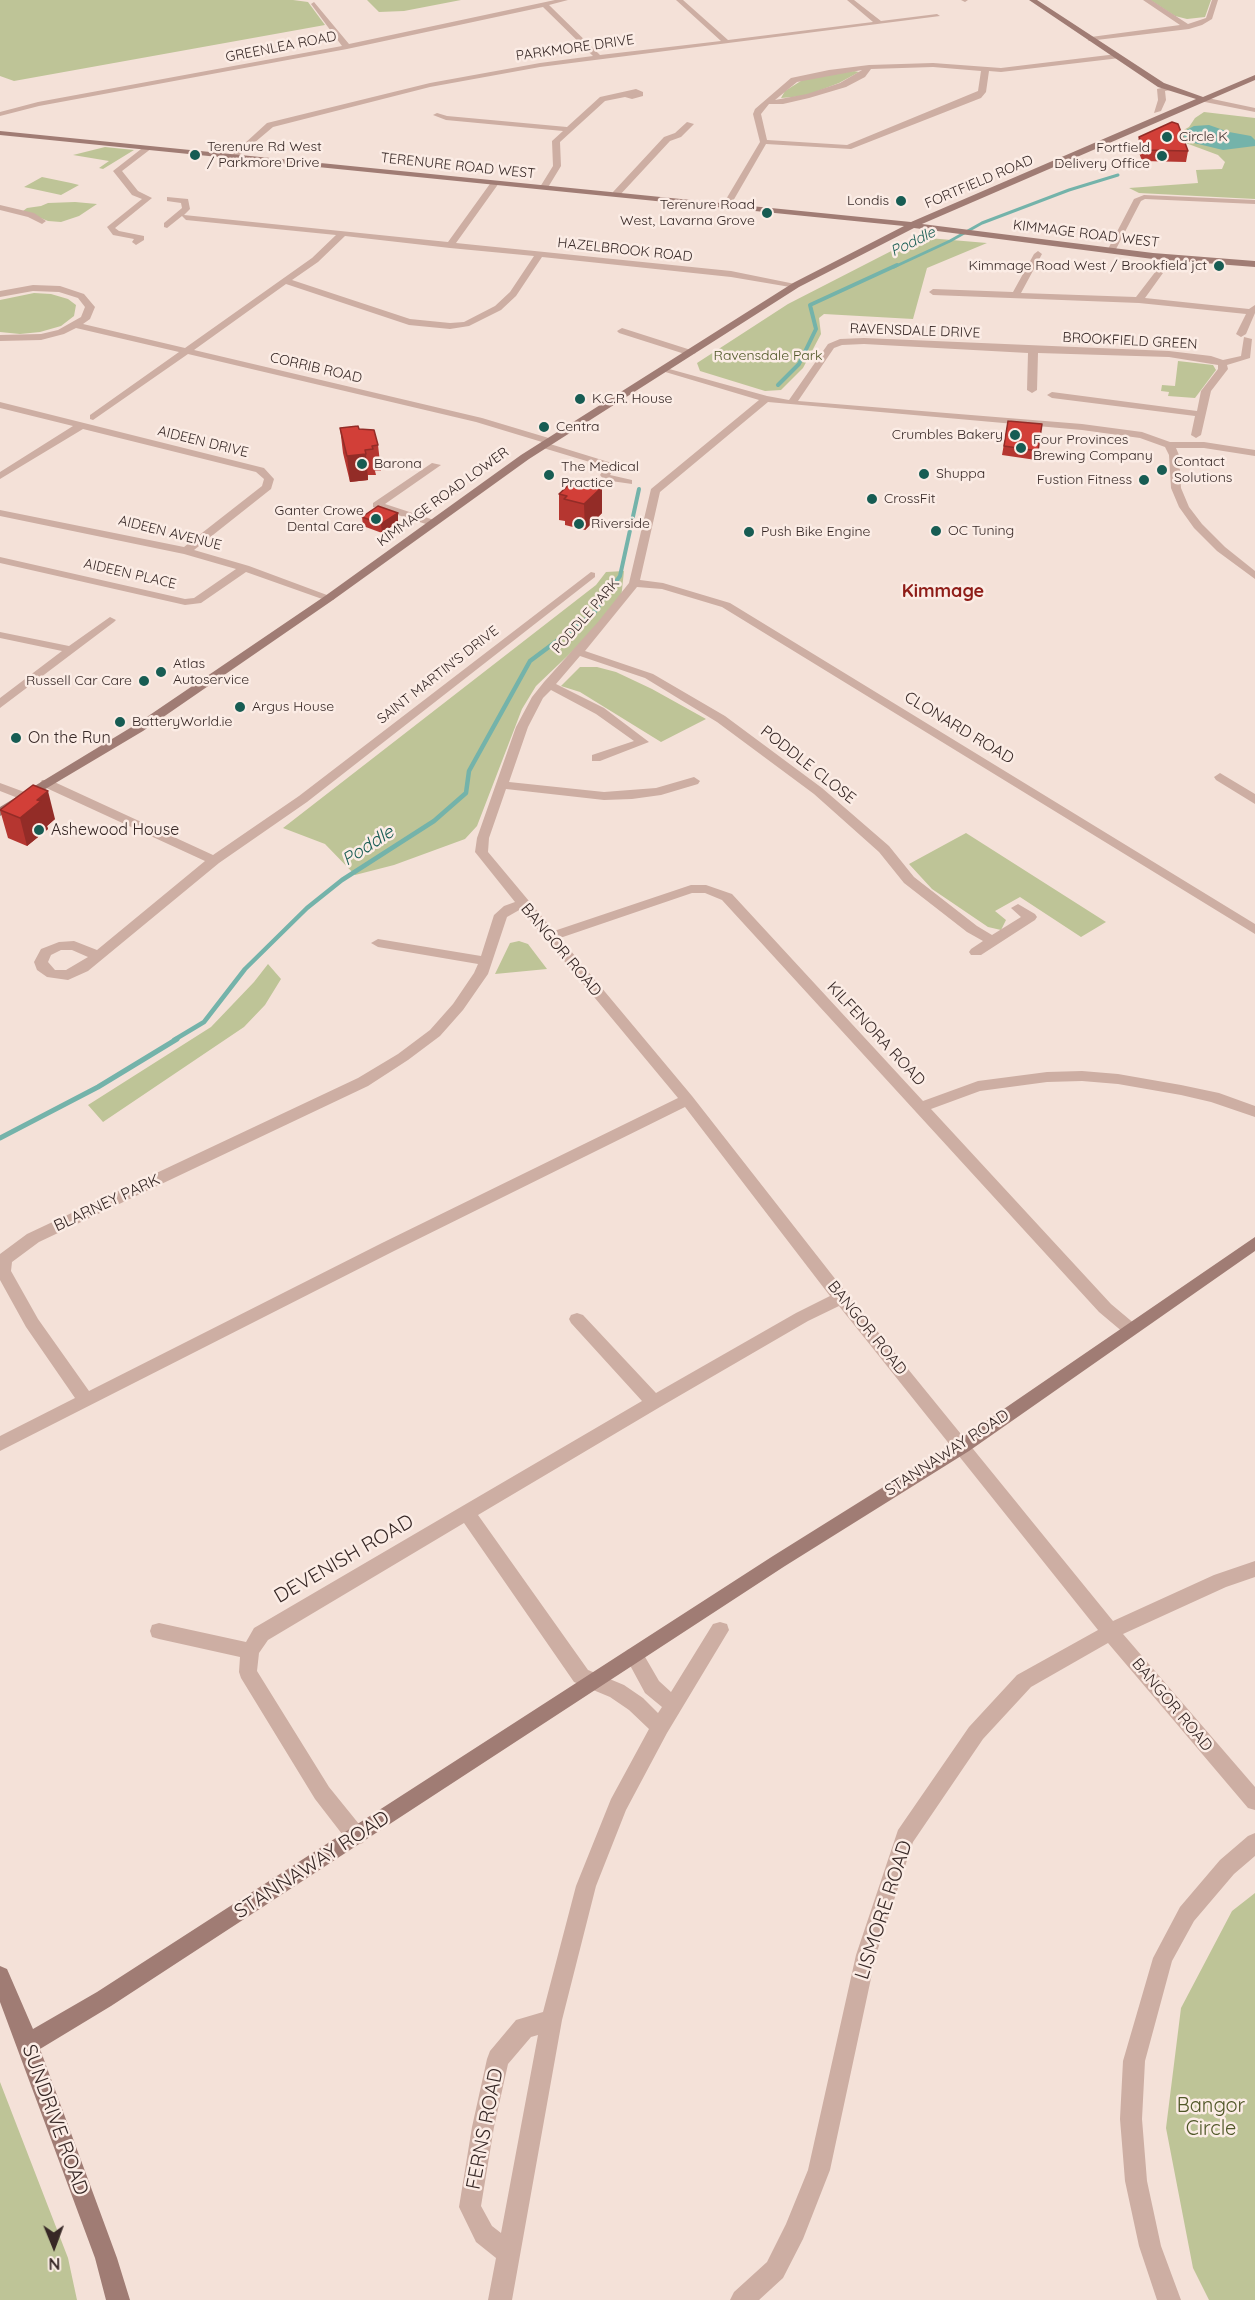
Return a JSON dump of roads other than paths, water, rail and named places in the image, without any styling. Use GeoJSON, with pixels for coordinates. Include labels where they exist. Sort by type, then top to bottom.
{"type":"FeatureCollection","features":[{"type":"Feature","properties":{"kind":"main road"},"geometry":{"type":"LineString","coordinates":[[1032,0],[1167,88],[1203,99]]}},
{"type":"Feature","properties":{"kind":"main road","name":"FORTFIELD ROAD"},"geometry":{"type":"LineString","coordinates":[[914,225],[932,215],[1255,77]]}},
{"type":"Feature","properties":{"kind":"main road","name":"TERENURE ROAD WEST"},"geometry":{"type":"LineString","coordinates":[[0,133],[914,225]]}},
{"type":"Feature","properties":{"kind":"main road"},"geometry":{"type":"LineString","coordinates":[[932,215],[958,231]]}},
{"type":"Feature","properties":{"kind":"main road"},"geometry":{"type":"LineString","coordinates":[[863,220],[880,231],[882,241],[958,231]]}},
{"type":"Feature","properties":{"kind":"main road","name":"KIMMAGE ROAD WEST"},"geometry":{"type":"LineString","coordinates":[[914,225],[1111,251],[1255,264]]}},
{"type":"Feature","properties":{"kind":"main road","name":"KIMMAGE ROAD LOWER"},"geometry":{"type":"LineString","coordinates":[[0,812],[139,728],[329,598],[546,443],[796,285],[914,225]]}},
{"type":"Feature","properties":{"kind":"main road","name":"STANNAWAY ROAD"},"geometry":{"type":"LineString","coordinates":[[27,2044],[104,1999],[779,1561],[963,1446],[1255,1243]]}},
{"type":"Feature","properties":{"kind":"main road","name":"SUNDRIVE ROAD"},"geometry":{"type":"LineString","coordinates":[[0,1976],[106,2259],[118,2300]]}},
{"type":"Feature","properties":{"kind":"street","name":"GREENLEA ROAD"},"geometry":{"type":"LineString","coordinates":[[0,114],[38,104],[347,47],[566,0]]}},
{"type":"Feature","properties":{"kind":"street"},"geometry":{"type":"LineString","coordinates":[[679,0],[727,42]]}},
{"type":"Feature","properties":{"kind":"street"},"geometry":{"type":"LineString","coordinates":[[850,0],[879,23]]}},
{"type":"Feature","properties":{"kind":"street"},"geometry":{"type":"LineString","coordinates":[[1146,0],[1189,27]]}},
{"type":"Feature","properties":{"kind":"street"},"geometry":{"type":"LineString","coordinates":[[1091,39],[1200,24],[1209,19],[1215,0]]}},
{"type":"Feature","properties":{"kind":"street"},"geometry":{"type":"LineString","coordinates":[[314,4],[347,47]]}},
{"type":"Feature","properties":{"kind":"street"},"geometry":{"type":"LineString","coordinates":[[544,4],[599,58]]}},
{"type":"Feature","properties":{"kind":"street","name":"PARKMORE DRIVE"},"geometry":{"type":"LineString","coordinates":[[235,157],[270,124],[430,85],[529,67],[937,16]]}},
{"type":"Feature","properties":{"kind":"street"},"geometry":{"type":"LineString","coordinates":[[726,206],[764,142],[757,114],[766,102],[787,85],[804,77],[869,67],[933,65],[985,71],[1022,69],[1117,56]]}},
{"type":"Feature","properties":{"kind":"street"},"geometry":{"type":"LineString","coordinates":[[766,102],[783,102],[843,85],[862,75],[869,67]]}},
{"type":"Feature","properties":{"kind":"street"},"geometry":{"type":"LineString","coordinates":[[764,142],[848,147],[978,96],[982,92],[985,71]]}},
{"type":"Feature","properties":{"kind":"street"},"geometry":{"type":"LineString","coordinates":[[1157,111],[1162,100],[1161,89],[1167,88]]}},
{"type":"Feature","properties":{"kind":"street"},"geometry":{"type":"LineString","coordinates":[[544,188],[557,166],[556,141],[603,99],[624,95]]}},
{"type":"Feature","properties":{"kind":"street"},"geometry":{"type":"LineString","coordinates":[[1203,99],[1255,110]]}},
{"type":"Feature","properties":{"kind":"street"},"geometry":{"type":"LineString","coordinates":[[437,115],[567,129]]}},
{"type":"Feature","properties":{"kind":"street"},"geometry":{"type":"LineString","coordinates":[[616,194],[667,139],[678,135],[690,124]]}},
{"type":"Feature","properties":{"kind":"street"},"geometry":{"type":"LineString","coordinates":[[109,176],[148,148]]}},
{"type":"Feature","properties":{"kind":"street"},"geometry":{"type":"LineString","coordinates":[[117,171],[128,181],[135,193],[148,198],[111,227],[116,233],[141,238],[136,242]]}},
{"type":"Feature","properties":{"kind":"street"},"geometry":{"type":"LineString","coordinates":[[450,245],[495,183]]}},
{"type":"Feature","properties":{"kind":"street"},"geometry":{"type":"LineString","coordinates":[[1111,251],[1138,199],[1144,197],[1255,202]]}},
{"type":"Feature","properties":{"kind":"street"},"geometry":{"type":"LineString","coordinates":[[167,225],[186,208],[185,201],[170,199]]}},
{"type":"Feature","properties":{"kind":"street"},"geometry":{"type":"LineString","coordinates":[[0,207],[31,215],[42,221]]}},
{"type":"Feature","properties":{"kind":"street","name":"HAZELBROOK ROAD"},"geometry":{"type":"LineString","coordinates":[[186,217],[731,274],[796,285]]}},
{"type":"Feature","properties":{"kind":"street"},"geometry":{"type":"LineString","coordinates":[[93,417],[315,260],[342,234]]}},
{"type":"Feature","properties":{"kind":"street"},"geometry":{"type":"LineString","coordinates":[[1015,296],[1038,254]]}},
{"type":"Feature","properties":{"kind":"street"},"geometry":{"type":"LineString","coordinates":[[285,281],[409,322],[450,326],[466,324],[498,308],[513,294],[539,255]]}},
{"type":"Feature","properties":{"kind":"street"},"geometry":{"type":"LineString","coordinates":[[1139,300],[1159,273]]}},
{"type":"Feature","properties":{"kind":"street"},"geometry":{"type":"LineString","coordinates":[[0,294],[33,288],[72,292],[87,301],[90,307],[89,313],[77,325],[41,337],[0,338]]}},
{"type":"Feature","properties":{"kind":"street"},"geometry":{"type":"LineString","coordinates":[[933,292],[1139,300],[1253,310],[1244,336],[1245,358],[1222,363],[1223,369],[1206,391],[1196,435]]}},
{"type":"Feature","properties":{"kind":"street","name":"CORRIB ROAD"},"geometry":{"type":"LineString","coordinates":[[77,325],[479,420],[607,464],[611,468],[606,475],[608,478],[628,482]]}},
{"type":"Feature","properties":{"kind":"street"},"geometry":{"type":"LineString","coordinates":[[622,331],[691,353]]}},
{"type":"Feature","properties":{"kind":"street","name":"RAVENSDALE DRIVE"},"geometry":{"type":"LineString","coordinates":[[792,403],[827,351],[831,346],[840,342],[864,341],[1033,350]]}},
{"type":"Feature","properties":{"kind":"street"},"geometry":{"type":"LineString","coordinates":[[1032,390],[1033,350]]}},
{"type":"Feature","properties":{"kind":"street","name":"BROOKFIELD GREEN"},"geometry":{"type":"LineString","coordinates":[[1033,350],[1169,354],[1211,359],[1222,363]]}},
{"type":"Feature","properties":{"kind":"street"},"geometry":{"type":"LineString","coordinates":[[665,369],[766,399],[792,403],[1082,427],[1142,435],[1169,445],[1204,445],[1255,453]]}},
{"type":"Feature","properties":{"kind":"street"},"geometry":{"type":"LineString","coordinates":[[1052,394],[1200,414]]}},
{"type":"Feature","properties":{"kind":"street","name":"PODDLE PARK"},"geometry":{"type":"LineString","coordinates":[[481,852],[483,838],[522,727],[538,697],[634,583],[655,491],[766,399]]}},
{"type":"Feature","properties":{"kind":"street"},"geometry":{"type":"LineString","coordinates":[[0,405],[82,425]]}},
{"type":"Feature","properties":{"kind":"street"},"geometry":{"type":"LineString","coordinates":[[0,476],[82,425]]}},
{"type":"Feature","properties":{"kind":"street","name":"AIDEEN DRIVE"},"geometry":{"type":"LineString","coordinates":[[82,425],[260,470],[269,479],[267,487],[186,551]]}},
{"type":"Feature","properties":{"kind":"street"},"geometry":{"type":"LineString","coordinates":[[1169,445],[1174,455],[1176,488],[1184,507],[1198,526],[1221,549],[1255,576]]}},
{"type":"Feature","properties":{"kind":"street"},"geometry":{"type":"LineString","coordinates":[[433,523],[377,504],[436,465]]}},
{"type":"Feature","properties":{"kind":"street","name":"AIDEEN AVENUE"},"geometry":{"type":"LineString","coordinates":[[0,513],[186,551],[245,568],[329,598]]}},
{"type":"Feature","properties":{"kind":"street","name":"AIDEEN PLACE"},"geometry":{"type":"LineString","coordinates":[[0,560],[185,602],[196,601],[245,568]]}},
{"type":"Feature","properties":{"kind":"street","name":"SAINT MARTIN'S DRIVE"},"geometry":{"type":"LineString","coordinates":[[98,956],[214,860],[303,799],[591,575]]}},
{"type":"Feature","properties":{"kind":"street","name":"CLONARD ROAD"},"geometry":{"type":"LineString","coordinates":[[634,583],[663,586],[726,605],[1255,930]]}},
{"type":"Feature","properties":{"kind":"street"},"geometry":{"type":"LineString","coordinates":[[0,704],[110,620]]}},
{"type":"Feature","properties":{"kind":"street"},"geometry":{"type":"LineString","coordinates":[[0,635],[71,650]]}},
{"type":"Feature","properties":{"kind":"street","name":"PODDLE CLOSE"},"geometry":{"type":"LineString","coordinates":[[578,651],[649,676],[721,719],[818,791],[884,849],[909,880],[972,929],[994,942]]}},
{"type":"Feature","properties":{"kind":"street"},"geometry":{"type":"LineString","coordinates":[[548,684],[600,711],[643,742],[596,758]]}},
{"type":"Feature","properties":{"kind":"street"},"geometry":{"type":"LineString","coordinates":[[1220,777],[1255,800]]}},
{"type":"Feature","properties":{"kind":"street"},"geometry":{"type":"LineString","coordinates":[[501,785],[604,796],[632,795],[670,783],[694,781]]}},
{"type":"Feature","properties":{"kind":"street"},"geometry":{"type":"LineString","coordinates":[[46,783],[214,860]]}},
{"type":"Feature","properties":{"kind":"street"},"geometry":{"type":"LineString","coordinates":[[0,787],[23,796]]}},
{"type":"Feature","properties":{"kind":"street","name":"BANGOR ROAD"},"geometry":{"type":"LineString","coordinates":[[481,852],[687,1100],[841,1298],[963,1446],[1110,1631],[1255,1802]]}},
{"type":"Feature","properties":{"kind":"street","name":"KILFENORA ROAD"},"geometry":{"type":"LineString","coordinates":[[550,937],[691,888],[706,889],[727,897],[1105,1308],[1130,1329]]}},
{"type":"Feature","properties":{"kind":"street","name":"BLARNEY PARK"},"geometry":{"type":"LineString","coordinates":[[86,1400],[32,1323],[3,1271],[4,1259],[33,1238],[363,1082],[403,1057],[435,1033],[459,1006],[481,974],[501,915],[522,904]]}},
{"type":"Feature","properties":{"kind":"street"},"geometry":{"type":"LineString","coordinates":[[976,952],[1030,917],[1018,908]]}},
{"type":"Feature","properties":{"kind":"street"},"geometry":{"type":"LineString","coordinates":[[378,943],[486,961]]}},
{"type":"Feature","properties":{"kind":"street"},"geometry":{"type":"LineString","coordinates":[[920,1108],[978,1086],[1047,1077],[1082,1076],[1118,1079],[1192,1092],[1214,1097],[1255,1112]]}},
{"type":"Feature","properties":{"kind":"street"},"geometry":{"type":"LineString","coordinates":[[0,1444],[687,1100]]}},
{"type":"Feature","properties":{"kind":"street","name":"DEVENISH ROAD"},"geometry":{"type":"LineString","coordinates":[[250,1650],[261,1634],[654,1402],[802,1317],[841,1298]]}},
{"type":"Feature","properties":{"kind":"street"},"geometry":{"type":"LineString","coordinates":[[577,1319],[654,1402]]}},
{"type":"Feature","properties":{"kind":"street"},"geometry":{"type":"LineString","coordinates":[[467,1513],[581,1676],[627,1698],[660,1727]]}},
{"type":"Feature","properties":{"kind":"street","name":"LISMORE ROAD"},"geometry":{"type":"LineString","coordinates":[[742,2300],[775,2270],[795,2231],[819,2170],[866,1955],[905,1838],[976,1733],[1024,1682],[1110,1631],[1220,1581],[1255,1569]]}},
{"type":"Feature","properties":{"kind":"street"},"geometry":{"type":"LineString","coordinates":[[500,2300],[551,2020],[585,1886],[618,1806],[660,1727],[720,1630]]}},
{"type":"Feature","properties":{"kind":"street"},"geometry":{"type":"LineString","coordinates":[[159,1631],[250,1650],[248,1672],[322,1793],[356,1836]]}},
{"type":"Feature","properties":{"kind":"street"},"geometry":{"type":"LineString","coordinates":[[634,1656],[652,1687],[673,1705]]}},
{"type":"Feature","properties":{"kind":"street"},"geometry":{"type":"LineString","coordinates":[[1168,2300],[1150,2246],[1136,2181],[1131,2119],[1134,2061],[1151,1996],[1168,1949],[1187,1914],[1227,1867],[1255,1843]]}},
{"type":"Feature","properties":{"kind":"street","name":"FERNS ROAD"},"geometry":{"type":"LineString","coordinates":[[508,2253],[484,2234],[470,2207],[483,2127],[498,2059],[524,2028],[551,2020]]}},
{"type":"Feature","properties":{"kind":"water"},"geometry":{"type":"Polygon","coordinates":[[[1209,125],[1251,136],[1255,140],[1255,146],[1223,150],[1194,143],[1179,134],[1194,126],[1209,125]]]}},
{"type":"Feature","properties":{"kind":"waterway","name":"Poddle"},"geometry":{"type":"LineString","coordinates":[[894,267],[982,223],[1069,190],[1118,175]]}},
{"type":"Feature","properties":{"kind":"waterway","name":"Poddle"},"geometry":{"type":"LineString","coordinates":[[778,385],[799,364],[816,329],[810,305],[897,265]]}},
{"type":"Feature","properties":{"kind":"waterway","name":"Poddle"},"geometry":{"type":"LineString","coordinates":[[598,606],[620,576],[639,489]]}},
{"type":"Feature","properties":{"kind":"waterway","name":"Poddle"},"geometry":{"type":"LineString","coordinates":[[174,1040],[204,1022],[245,969],[307,908],[342,880],[434,821],[466,793],[469,771],[530,661],[593,614],[599,605]]}},
{"type":"Feature","properties":{"kind":"waterway","name":"Poddle"},"geometry":{"type":"LineString","coordinates":[[0,1138],[98,1087],[177,1039]]}},
{"type":"Feature","properties":{"kind":"place","name":"Circle K"},"geometry":{"type":"Point","coordinates":[1167,137]}},
{"type":"Feature","properties":{"kind":"place","name":"Terenure Rd West / Parkmore Drive"},"geometry":{"type":"Point","coordinates":[195,155]}},
{"type":"Feature","properties":{"kind":"place","name":"Fortfield Delivery Office"},"geometry":{"type":"Point","coordinates":[1162,156]}},
{"type":"Feature","properties":{"kind":"place","name":"Londis"},"geometry":{"type":"Point","coordinates":[901,201]}},
{"type":"Feature","properties":{"kind":"place","name":"Terenure Road West, Lavarna Grove"},"geometry":{"type":"Point","coordinates":[767,213]}},
{"type":"Feature","properties":{"kind":"place","name":"Kimmage Road West / Brookfield jct"},"geometry":{"type":"Point","coordinates":[1219,266]}},
{"type":"Feature","properties":{"kind":"place","name":"K.C.R. House"},"geometry":{"type":"Point","coordinates":[580,399]}},
{"type":"Feature","properties":{"kind":"place","name":"Centra"},"geometry":{"type":"Point","coordinates":[544,427]}},
{"type":"Feature","properties":{"kind":"place","name":"Crumbles Bakery"},"geometry":{"type":"Point","coordinates":[1015,435]}},
{"type":"Feature","properties":{"kind":"place","name":"Four Provinces Brewing Company"},"geometry":{"type":"Point","coordinates":[1021,448]}},
{"type":"Feature","properties":{"kind":"place","name":"Barona"},"geometry":{"type":"Point","coordinates":[362,464]}},
{"type":"Feature","properties":{"kind":"place","name":"Contact Solutions"},"geometry":{"type":"Point","coordinates":[1162,470]}},
{"type":"Feature","properties":{"kind":"place","name":"Shuppa"},"geometry":{"type":"Point","coordinates":[924,474]}},
{"type":"Feature","properties":{"kind":"place","name":"The Medical Practice"},"geometry":{"type":"Point","coordinates":[549,475]}},
{"type":"Feature","properties":{"kind":"place","name":"Fustion Fitness"},"geometry":{"type":"Point","coordinates":[1144,480]}},
{"type":"Feature","properties":{"kind":"place","name":"CrossFit"},"geometry":{"type":"Point","coordinates":[872,499]}},
{"type":"Feature","properties":{"kind":"place","name":"Ganter Crowe Dental Care"},"geometry":{"type":"Point","coordinates":[376,519]}},
{"type":"Feature","properties":{"kind":"place","name":"Riverside"},"geometry":{"type":"Point","coordinates":[579,524]}},
{"type":"Feature","properties":{"kind":"place","name":"OC Tuning"},"geometry":{"type":"Point","coordinates":[936,531]}},
{"type":"Feature","properties":{"kind":"place","name":"Push Bike Engine"},"geometry":{"type":"Point","coordinates":[749,532]}},
{"type":"Feature","properties":{"kind":"place","name":"Atlas Autoservice"},"geometry":{"type":"Point","coordinates":[161,672]}},
{"type":"Feature","properties":{"kind":"place","name":"Russell Car Care"},"geometry":{"type":"Point","coordinates":[144,681]}},
{"type":"Feature","properties":{"kind":"place","name":"Argus House"},"geometry":{"type":"Point","coordinates":[240,707]}},
{"type":"Feature","properties":{"kind":"place","name":"BatteryWorld.ie"},"geometry":{"type":"Point","coordinates":[120,722]}},
{"type":"Feature","properties":{"kind":"place","name":"On the Run"},"geometry":{"type":"Point","coordinates":[16,738]}},
{"type":"Feature","properties":{"kind":"place","name":"Ashewood House"},"geometry":{"type":"Point","coordinates":[39,830]}},
{"type":"Feature","properties":{"kind":"district","name":"Kimmage"},"geometry":{"type":"Point","coordinates":[943,592]}},
{"type":"Feature","properties":{"kind":"park label","name":"Ravensdale Park"},"geometry":{"type":"Point","coordinates":[768,356]}},
{"type":"Feature","properties":{"kind":"park label","name":"Bangor Circle"},"geometry":{"type":"Point","coordinates":[1211,2118]}}]}
